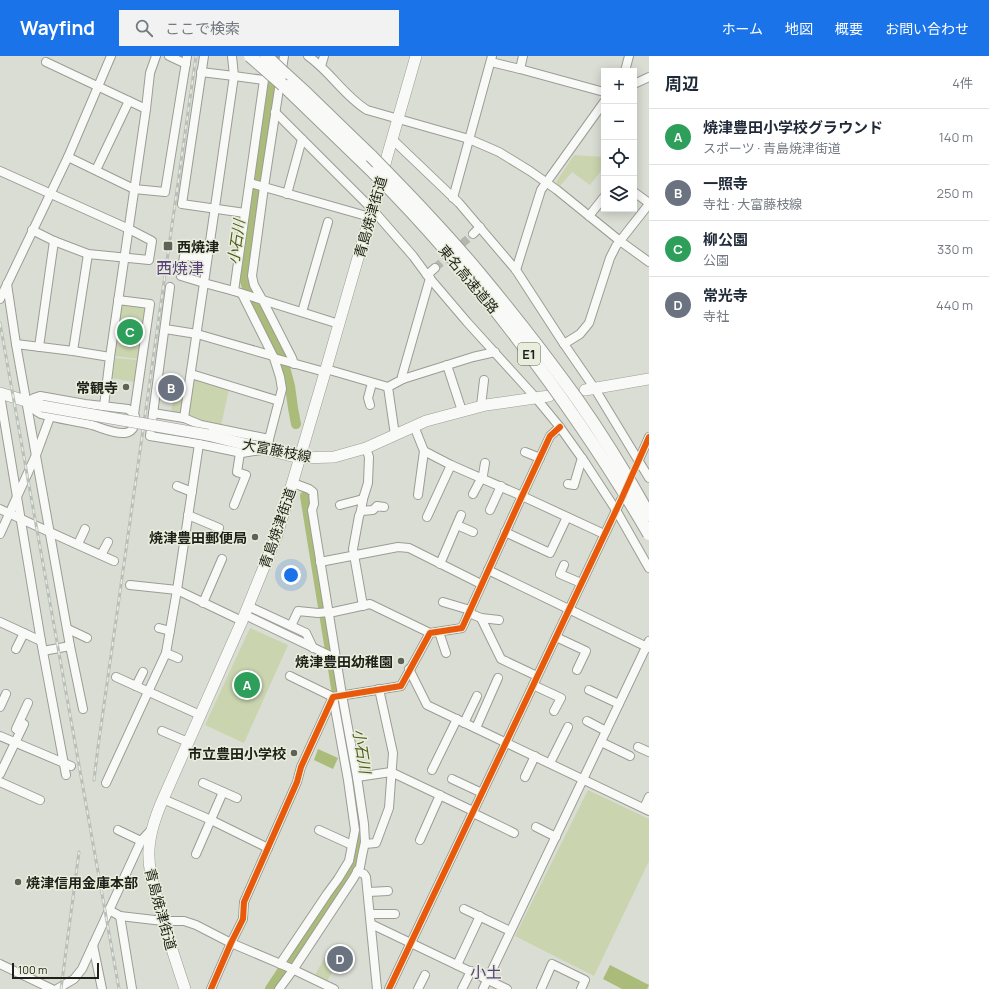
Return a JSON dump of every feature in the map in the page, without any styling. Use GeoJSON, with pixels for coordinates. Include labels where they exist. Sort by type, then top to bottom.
{"type":"FeatureCollection","features":[{"type":"Feature","properties":{"kind":"highway","name":"東名高速道路"},"geometry":{"type":"LineString","coordinates":[[250,56],[283,85],[374,173],[461,268],[547,377],[625,492],[649,534]]}},
{"type":"Feature","properties":{"kind":"highway","name":"東名高速道路"},"geometry":{"type":"LineString","coordinates":[[266,56],[372,156],[447,236],[480,274],[577,399],[632,485],[649,515]]}},
{"type":"Feature","properties":{"kind":"main road","name":"青島焼津街道"},"geometry":{"type":"LineString","coordinates":[[185,989],[163,921],[149,867],[149,848],[152,829],[156,815],[245,614],[277,535],[326,371],[416,56]]}},
{"type":"Feature","properties":{"kind":"main road"},"geometry":{"type":"LineString","coordinates":[[590,389],[649,379]]}},
{"type":"Feature","properties":{"kind":"main road","name":"大富藤枝線"},"geometry":{"type":"LineString","coordinates":[[0,394],[42,406],[268,444],[300,458],[334,457],[366,448],[426,421],[481,406],[549,396]]}},
{"type":"Feature","properties":{"kind":"street"},"geometry":{"type":"LineString","coordinates":[[0,299],[68,157],[111,56]]}},
{"type":"Feature","properties":{"kind":"street"},"geometry":{"type":"LineString","coordinates":[[104,406],[150,73],[156,56]]}},
{"type":"Feature","properties":{"kind":"street"},"geometry":{"type":"LineString","coordinates":[[68,157],[134,189],[166,192],[186,60],[169,56]]}},
{"type":"Feature","properties":{"kind":"street"},"geometry":{"type":"LineString","coordinates":[[204,56],[182,204],[244,213]]}},
{"type":"Feature","properties":{"kind":"street"},"geometry":{"type":"LineString","coordinates":[[184,418],[234,76],[232,56]]}},
{"type":"Feature","properties":{"kind":"street"},"geometry":{"type":"LineString","coordinates":[[284,56],[252,276],[254,285],[292,358],[292,363]]}},
{"type":"Feature","properties":{"kind":"street"},"geometry":{"type":"LineString","coordinates":[[308,56],[321,66],[358,104],[367,110],[469,139],[513,160],[546,182],[620,241],[649,262]]}},
{"type":"Feature","properties":{"kind":"street"},"geometry":{"type":"LineString","coordinates":[[321,66],[324,56]]}},
{"type":"Feature","properties":{"kind":"street"},"geometry":{"type":"LineString","coordinates":[[520,69],[524,56]]}},
{"type":"Feature","properties":{"kind":"street"},"geometry":{"type":"LineString","coordinates":[[626,68],[629,56]]}},
{"type":"Feature","properties":{"kind":"street"},"geometry":{"type":"LineString","coordinates":[[453,198],[492,59],[520,69],[601,91]]}},
{"type":"Feature","properties":{"kind":"street"},"geometry":{"type":"LineString","coordinates":[[46,62],[146,109]]}},
{"type":"Feature","properties":{"kind":"street"},"geometry":{"type":"LineString","coordinates":[[202,72],[264,80],[250,183],[244,213],[238,293],[275,358],[280,377],[282,389],[268,444]]}},
{"type":"Feature","properties":{"kind":"street"},"geometry":{"type":"LineString","coordinates":[[637,83],[649,77]]}},
{"type":"Feature","properties":{"kind":"street"},"geometry":{"type":"LineString","coordinates":[[96,170],[129,101]]}},
{"type":"Feature","properties":{"kind":"street"},"geometry":{"type":"LineString","coordinates":[[516,270],[541,190],[603,104]]}},
{"type":"Feature","properties":{"kind":"street"},"geometry":{"type":"LineString","coordinates":[[275,112],[413,256],[467,322],[536,398],[560,427],[616,510],[649,568]]}},
{"type":"Feature","properties":{"kind":"street"},"geometry":{"type":"LineString","coordinates":[[287,194],[302,139]]}},
{"type":"Feature","properties":{"kind":"street"},"geometry":{"type":"LineString","coordinates":[[392,139],[453,198],[480,227],[516,270],[564,344],[590,389],[649,478]]}},
{"type":"Feature","properties":{"kind":"street"},"geometry":{"type":"LineString","coordinates":[[0,171],[152,241],[149,260],[88,254],[54,241],[32,230]]}},
{"type":"Feature","properties":{"kind":"street"},"geometry":{"type":"LineString","coordinates":[[250,183],[287,194],[371,213]]}},
{"type":"Feature","properties":{"kind":"street"},"geometry":{"type":"LineString","coordinates":[[564,344],[580,334],[589,323],[610,258],[616,246],[649,204],[637,194]]}},
{"type":"Feature","properties":{"kind":"street"},"geometry":{"type":"LineString","coordinates":[[590,216],[601,201]]}},
{"type":"Feature","properties":{"kind":"street"},"geometry":{"type":"LineString","coordinates":[[302,312],[328,222]]}},
{"type":"Feature","properties":{"kind":"street"},"geometry":{"type":"LineString","coordinates":[[473,234],[480,227]]}},
{"type":"Feature","properties":{"kind":"street"},"geometry":{"type":"LineString","coordinates":[[39,347],[54,241]]}},
{"type":"Feature","properties":{"kind":"street"},"geometry":{"type":"LineString","coordinates":[[74,351],[88,254]]}},
{"type":"Feature","properties":{"kind":"street"},"geometry":{"type":"LineString","coordinates":[[208,257],[184,256],[181,276],[339,324]]}},
{"type":"Feature","properties":{"kind":"street"},"geometry":{"type":"LineString","coordinates":[[403,379],[402,376],[429,277],[435,268]]}},
{"type":"Feature","properties":{"kind":"street"},"geometry":{"type":"LineString","coordinates":[[7,284],[49,531],[83,709]]}},
{"type":"Feature","properties":{"kind":"street"},"geometry":{"type":"LineString","coordinates":[[170,287],[150,436],[199,444],[240,453],[268,444]]}},
{"type":"Feature","properties":{"kind":"street"},"geometry":{"type":"LineString","coordinates":[[27,402],[36,412],[50,417],[125,433],[129,432],[134,427],[136,419],[134,414],[150,304],[118,300]]}},
{"type":"Feature","properties":{"kind":"street"},"geometry":{"type":"LineString","coordinates":[[165,329],[197,334],[292,363],[388,387],[403,379],[473,357],[495,352]]}},
{"type":"Feature","properties":{"kind":"street"},"geometry":{"type":"LineString","coordinates":[[16,344],[110,357]]}},
{"type":"Feature","properties":{"kind":"street"},"geometry":{"type":"LineString","coordinates":[[447,365],[462,411]]}},
{"type":"Feature","properties":{"kind":"street"},"geometry":{"type":"LineString","coordinates":[[190,374],[279,401]]}},
{"type":"Feature","properties":{"kind":"street"},"geometry":{"type":"LineString","coordinates":[[481,406],[484,380]]}},
{"type":"Feature","properties":{"kind":"street"},"geometry":{"type":"LineString","coordinates":[[370,405],[368,398],[372,382]]}},
{"type":"Feature","properties":{"kind":"street"},"geometry":{"type":"LineString","coordinates":[[388,387],[395,435]]}},
{"type":"Feature","properties":{"kind":"street"},"geometry":{"type":"LineString","coordinates":[[0,394],[41,641],[67,765],[66,774]]}},
{"type":"Feature","properties":{"kind":"street"},"geometry":{"type":"LineString","coordinates":[[27,402],[40,396],[85,404],[128,409],[134,414]]}},
{"type":"Feature","properties":{"kind":"street"},"geometry":{"type":"LineString","coordinates":[[153,413],[184,418],[201,425],[268,444]]}},
{"type":"Feature","properties":{"kind":"street"},"geometry":{"type":"LineString","coordinates":[[0,534],[36,455],[50,417]]}},
{"type":"Feature","properties":{"kind":"street"},"geometry":{"type":"LineString","coordinates":[[414,426],[424,451],[418,495]]}},
{"type":"Feature","properties":{"kind":"street"},"geometry":{"type":"LineString","coordinates":[[291,626],[298,611],[318,613],[329,612],[370,604],[430,634],[462,628],[550,436],[560,427]]}},
{"type":"Feature","properties":{"kind":"street"},"geometry":{"type":"LineString","coordinates":[[638,462],[649,438]]}},
{"type":"Feature","properties":{"kind":"street"},"geometry":{"type":"LineString","coordinates":[[106,783],[166,653],[199,444]]}},
{"type":"Feature","properties":{"kind":"street"},"geometry":{"type":"LineString","coordinates":[[363,606],[353,549],[359,516],[368,483],[369,457],[366,448]]}},
{"type":"Feature","properties":{"kind":"street"},"geometry":{"type":"LineString","coordinates":[[424,451],[451,465],[501,486],[604,534]]}},
{"type":"Feature","properties":{"kind":"street"},"geometry":{"type":"LineString","coordinates":[[525,452],[540,458]]}},
{"type":"Feature","properties":{"kind":"street"},"geometry":{"type":"LineString","coordinates":[[234,505],[246,475],[236,472],[240,453]]}},
{"type":"Feature","properties":{"kind":"street"},"geometry":{"type":"LineString","coordinates":[[568,484],[574,485],[582,458]]}},
{"type":"Feature","properties":{"kind":"street"},"geometry":{"type":"LineString","coordinates":[[473,494],[483,475],[485,463]]}},
{"type":"Feature","properties":{"kind":"street"},"geometry":{"type":"LineString","coordinates":[[427,517],[451,465]]}},
{"type":"Feature","properties":{"kind":"street"},"geometry":{"type":"LineString","coordinates":[[536,467],[544,469]]}},
{"type":"Feature","properties":{"kind":"street"},"geometry":{"type":"LineString","coordinates":[[279,989],[353,880],[360,867],[364,844],[364,824],[320,562],[312,510],[314,504],[312,492],[309,489],[293,483]]}},
{"type":"Feature","properties":{"kind":"street"},"geometry":{"type":"LineString","coordinates":[[177,486],[192,492]]}},
{"type":"Feature","properties":{"kind":"street"},"geometry":{"type":"LineString","coordinates":[[490,510],[501,486]]}},
{"type":"Feature","properties":{"kind":"street"},"geometry":{"type":"LineString","coordinates":[[340,505],[363,499]]}},
{"type":"Feature","properties":{"kind":"street"},"geometry":{"type":"LineString","coordinates":[[388,989],[621,500]]}},
{"type":"Feature","properties":{"kind":"street"},"geometry":{"type":"LineString","coordinates":[[361,511],[373,510],[377,506],[384,507]]}},
{"type":"Feature","properties":{"kind":"street"},"geometry":{"type":"LineString","coordinates":[[0,509],[114,561]]}},
{"type":"Feature","properties":{"kind":"street"},"geometry":{"type":"LineString","coordinates":[[188,515],[219,528]]}},
{"type":"Feature","properties":{"kind":"street"},"geometry":{"type":"LineString","coordinates":[[440,564],[461,515]]}},
{"type":"Feature","properties":{"kind":"street"},"geometry":{"type":"LineString","coordinates":[[505,532],[550,553],[567,517]]}},
{"type":"Feature","properties":{"kind":"street"},"geometry":{"type":"LineString","coordinates":[[457,525],[472,532]]}},
{"type":"Feature","properties":{"kind":"street"},"geometry":{"type":"LineString","coordinates":[[78,544],[84,529]]}},
{"type":"Feature","properties":{"kind":"street"},"geometry":{"type":"LineString","coordinates":[[102,555],[108,542]]}},
{"type":"Feature","properties":{"kind":"street"},"geometry":{"type":"LineString","coordinates":[[320,562],[398,547],[409,548],[482,584]]}},
{"type":"Feature","properties":{"kind":"street"},"geometry":{"type":"LineString","coordinates":[[202,602],[222,559]]}},
{"type":"Feature","properties":{"kind":"street"},"geometry":{"type":"LineString","coordinates":[[564,564],[560,574],[581,583]]}},
{"type":"Feature","properties":{"kind":"street"},"geometry":{"type":"LineString","coordinates":[[483,989],[648,645],[569,610],[488,570]]}},
{"type":"Feature","properties":{"kind":"street"},"geometry":{"type":"LineString","coordinates":[[130,585],[177,590],[202,602],[291,626],[306,632],[312,648]]}},
{"type":"Feature","properties":{"kind":"street"},"geometry":{"type":"LineString","coordinates":[[443,602],[470,611],[481,618],[499,620]]}},
{"type":"Feature","properties":{"kind":"street"},"geometry":{"type":"LineString","coordinates":[[245,614],[337,659]]}},
{"type":"Feature","properties":{"kind":"street"},"geometry":{"type":"LineString","coordinates":[[481,618],[501,659],[537,676]]}},
{"type":"Feature","properties":{"kind":"street"},"geometry":{"type":"LineString","coordinates":[[0,622],[41,641]]}},
{"type":"Feature","properties":{"kind":"street"},"geometry":{"type":"LineString","coordinates":[[159,628],[170,631]]}},
{"type":"Feature","properties":{"kind":"street"},"geometry":{"type":"LineString","coordinates":[[68,629],[87,638]]}},
{"type":"Feature","properties":{"kind":"street"},"geometry":{"type":"LineString","coordinates":[[439,632],[446,653]]}},
{"type":"Feature","properties":{"kind":"street"},"geometry":{"type":"LineString","coordinates":[[16,649],[24,633]]}},
{"type":"Feature","properties":{"kind":"street"},"geometry":{"type":"LineString","coordinates":[[290,676],[333,697],[401,686],[409,669],[430,634]]}},
{"type":"Feature","properties":{"kind":"street"},"geometry":{"type":"LineString","coordinates":[[556,637],[586,651],[577,670]]}},
{"type":"Feature","properties":{"kind":"street"},"geometry":{"type":"LineString","coordinates":[[43,651],[70,646]]}},
{"type":"Feature","properties":{"kind":"street"},"geometry":{"type":"LineString","coordinates":[[166,653],[178,658]]}},
{"type":"Feature","properties":{"kind":"street"},"geometry":{"type":"LineString","coordinates":[[409,669],[427,705],[646,809],[649,797]]}},
{"type":"Feature","properties":{"kind":"street"},"geometry":{"type":"LineString","coordinates":[[136,686],[143,672]]}},
{"type":"Feature","properties":{"kind":"street"},"geometry":{"type":"LineString","coordinates":[[116,677],[200,715]]}},
{"type":"Feature","properties":{"kind":"street"},"geometry":{"type":"LineString","coordinates":[[476,728],[498,678]]}},
{"type":"Feature","properties":{"kind":"street"},"geometry":{"type":"LineString","coordinates":[[533,685],[561,698],[554,711]]}},
{"type":"Feature","properties":{"kind":"street"},"geometry":{"type":"LineString","coordinates":[[364,844],[376,843],[390,808],[393,753],[379,689]]}},
{"type":"Feature","properties":{"kind":"street"},"geometry":{"type":"LineString","coordinates":[[589,690],[619,704]]}},
{"type":"Feature","properties":{"kind":"street"},"geometry":{"type":"LineString","coordinates":[[0,707],[6,694]]}},
{"type":"Feature","properties":{"kind":"street"},"geometry":{"type":"LineString","coordinates":[[432,770],[460,721],[477,696]]}},
{"type":"Feature","properties":{"kind":"street"},"geometry":{"type":"LineString","coordinates":[[280,964],[349,861],[355,830],[354,818],[333,697]]}},
{"type":"Feature","properties":{"kind":"street"},"geometry":{"type":"LineString","coordinates":[[211,989],[243,919],[244,902],[297,782],[301,767],[333,697]]}},
{"type":"Feature","properties":{"kind":"street"},"geometry":{"type":"LineString","coordinates":[[0,774],[28,703]]}},
{"type":"Feature","properties":{"kind":"street"},"geometry":{"type":"LineString","coordinates":[[587,721],[606,731]]}},
{"type":"Feature","properties":{"kind":"street"},"geometry":{"type":"LineString","coordinates":[[13,742],[24,724]]}},
{"type":"Feature","properties":{"kind":"street"},"geometry":{"type":"LineString","coordinates":[[550,763],[568,727]]}},
{"type":"Feature","properties":{"kind":"street"},"geometry":{"type":"LineString","coordinates":[[162,732],[188,742]]}},
{"type":"Feature","properties":{"kind":"street"},"geometry":{"type":"LineString","coordinates":[[0,736],[67,765]]}},
{"type":"Feature","properties":{"kind":"street"},"geometry":{"type":"LineString","coordinates":[[601,742],[630,756]]}},
{"type":"Feature","properties":{"kind":"street"},"geometry":{"type":"LineString","coordinates":[[638,747],[649,752]]}},
{"type":"Feature","properties":{"kind":"street"},"geometry":{"type":"LineString","coordinates":[[525,777],[535,756]]}},
{"type":"Feature","properties":{"kind":"street"},"geometry":{"type":"LineString","coordinates":[[357,777],[391,772],[514,833]]}},
{"type":"Feature","properties":{"kind":"street"},"geometry":{"type":"LineString","coordinates":[[452,780],[482,793]]}},
{"type":"Feature","properties":{"kind":"street"},"geometry":{"type":"LineString","coordinates":[[0,782],[40,800]]}},
{"type":"Feature","properties":{"kind":"street"},"geometry":{"type":"LineString","coordinates":[[203,783],[237,798]]}},
{"type":"Feature","properties":{"kind":"street"},"geometry":{"type":"LineString","coordinates":[[196,854],[223,792]]}},
{"type":"Feature","properties":{"kind":"street"},"geometry":{"type":"LineString","coordinates":[[420,840],[440,795]]}},
{"type":"Feature","properties":{"kind":"street"},"geometry":{"type":"LineString","coordinates":[[163,799],[211,820],[268,848]]}},
{"type":"Feature","properties":{"kind":"street"},"geometry":{"type":"LineString","coordinates":[[536,827],[556,837]]}},
{"type":"Feature","properties":{"kind":"street"},"geometry":{"type":"LineString","coordinates":[[71,989],[74,979],[82,969],[141,841],[152,829]]}},
{"type":"Feature","properties":{"kind":"street"},"geometry":{"type":"LineString","coordinates":[[118,830],[141,841]]}},
{"type":"Feature","properties":{"kind":"street"},"geometry":{"type":"LineString","coordinates":[[319,830],[352,845]]}},
{"type":"Feature","properties":{"kind":"street"},"geometry":{"type":"LineString","coordinates":[[358,871],[366,877],[377,989]]}},
{"type":"Feature","properties":{"kind":"street"},"geometry":{"type":"LineString","coordinates":[[368,892],[388,891]]}},
{"type":"Feature","properties":{"kind":"street"},"geometry":{"type":"LineString","coordinates":[[464,909],[510,931]]}},
{"type":"Feature","properties":{"kind":"street"},"geometry":{"type":"LineString","coordinates":[[109,910],[120,916],[163,921],[184,921],[196,925],[231,943],[334,989]]}},
{"type":"Feature","properties":{"kind":"street"},"geometry":{"type":"LineString","coordinates":[[370,914],[395,914]]}},
{"type":"Feature","properties":{"kind":"street"},"geometry":{"type":"LineString","coordinates":[[120,916],[132,989]]}},
{"type":"Feature","properties":{"kind":"street"},"geometry":{"type":"LineString","coordinates":[[457,965],[480,916]]}},
{"type":"Feature","properties":{"kind":"street"},"geometry":{"type":"LineString","coordinates":[[371,924],[508,989]]}},
{"type":"Feature","properties":{"kind":"street"},"geometry":{"type":"LineString","coordinates":[[93,945],[102,989]]}},
{"type":"Feature","properties":{"kind":"street"},"geometry":{"type":"LineString","coordinates":[[0,964],[52,989]]}},
{"type":"Feature","properties":{"kind":"street"},"geometry":{"type":"LineString","coordinates":[[540,989],[552,964],[585,980],[581,989]]}},
{"type":"Feature","properties":{"kind":"street"},"geometry":{"type":"LineString","coordinates":[[462,989],[471,971]]}},
{"type":"Feature","properties":{"kind":"street"},"geometry":{"type":"LineString","coordinates":[[418,989],[425,975]]}},
{"type":"Feature","properties":{"kind":"street"},"geometry":{"type":"LineString","coordinates":[[56,989],[74,979]]}},
{"type":"Feature","properties":{"kind":"shaded area"},"geometry":{"type":"Polygon","coordinates":[[[574,155],[601,157],[601,171],[590,185],[572,172],[559,187],[556,182],[574,155]]]}},
{"type":"Feature","properties":{"kind":"shaded area"},"geometry":{"type":"Polygon","coordinates":[[[122,304],[145,306],[146,309],[140,359],[114,356],[122,304]]]}},
{"type":"Feature","properties":{"kind":"shaded area"},"geometry":{"type":"Polygon","coordinates":[[[115,358],[139,360],[135,382],[111,378],[115,358]]]}},
{"type":"Feature","properties":{"kind":"shaded area"},"geometry":{"type":"Polygon","coordinates":[[[196,379],[229,389],[221,426],[203,423],[188,416],[194,381],[196,379]]]}},
{"type":"Feature","properties":{"kind":"shaded area"},"geometry":{"type":"Polygon","coordinates":[[[176,385],[184,386],[181,412],[179,414],[171,412],[176,385]]]}},
{"type":"Feature","properties":{"kind":"shaded area"},"geometry":{"type":"Polygon","coordinates":[[[250,628],[288,645],[244,743],[205,725],[250,628]]]}},
{"type":"Feature","properties":{"kind":"shaded area"},"geometry":{"type":"Polygon","coordinates":[[[318,749],[338,758],[333,769],[314,760],[318,749]]]}},
{"type":"Feature","properties":{"kind":"shaded area"},"geometry":{"type":"Polygon","coordinates":[[[588,790],[649,819],[649,861],[594,976],[515,936],[588,790]]]}},
{"type":"Feature","properties":{"kind":"shaded area"},"geometry":{"type":"Polygon","coordinates":[[[337,943],[352,954],[342,974],[337,972],[346,959],[339,952],[329,964],[334,969],[327,981],[314,977],[330,948],[337,943]]]}},
{"type":"Feature","properties":{"kind":"shaded area"},"geometry":{"type":"Polygon","coordinates":[[[610,965],[649,985],[647,989],[622,989],[603,979],[610,965]]]}},
{"type":"Feature","properties":{"kind":"waterway","name":"小石川"},"geometry":{"type":"LineString","coordinates":[[277,56],[245,281],[247,288],[281,352],[290,386],[296,424]]}},
{"type":"Feature","properties":{"kind":"waterway","name":"小石川"},"geometry":{"type":"LineString","coordinates":[[305,496],[344,737]]}},
{"type":"Feature","properties":{"kind":"waterway","name":"小石川"},"geometry":{"type":"LineString","coordinates":[[270,989],[345,876],[353,861],[358,841],[357,816],[353,790]]}},
{"type":"Feature","properties":{"kind":"tunnel"},"geometry":{"type":"LineString","coordinates":[[435,268],[473,234]]}},
{"type":"Feature","properties":{"kind":"tunnel"},"geometry":{"type":"LineString","coordinates":[[629,483],[638,462]]}},
{"type":"Feature","properties":{"kind":"railway"},"geometry":{"type":"LineString","coordinates":[[94,780],[196,56]]}},
{"type":"Feature","properties":{"kind":"railway"},"geometry":{"type":"LineString","coordinates":[[0,323],[119,989]]}},
{"type":"Feature","properties":{"kind":"railway"},"geometry":{"type":"LineString","coordinates":[[61,989],[79,852]]}},
{"type":"Feature","properties":{"kind":"cycle path"},"geometry":{"type":"LineString","coordinates":[[211,989],[243,919],[244,902],[297,782],[301,767],[333,697],[401,686],[430,633],[462,628],[550,436],[560,427]]}},
{"type":"Feature","properties":{"kind":"cycle path"},"geometry":{"type":"LineString","coordinates":[[389,989],[621,500],[649,437]]}},
{"type":"Feature","properties":{"kind":"place","name":"西焼津"},"geometry":{"type":"Point","coordinates":[168,246]}},
{"type":"Feature","properties":{"kind":"place","name":"柳公園"},"geometry":{"type":"Point","coordinates":[130,332]}},
{"type":"Feature","properties":{"kind":"place","name":"常観寺"},"geometry":{"type":"Point","coordinates":[126,387]}},
{"type":"Feature","properties":{"kind":"place","name":"一照寺"},"geometry":{"type":"Point","coordinates":[171,388]}},
{"type":"Feature","properties":{"kind":"place","name":"焼津豊田郵便局"},"geometry":{"type":"Point","coordinates":[255,537]}},
{"type":"Feature","properties":{"kind":"place","name":"焼津豊田幼稚園"},"geometry":{"type":"Point","coordinates":[401,661]}},
{"type":"Feature","properties":{"kind":"place","name":"焼津豊田小学校グラウンド"},"geometry":{"type":"Point","coordinates":[247,685]}},
{"type":"Feature","properties":{"kind":"place","name":"市立豊田小学校"},"geometry":{"type":"Point","coordinates":[294,753]}},
{"type":"Feature","properties":{"kind":"place","name":"焼津信用金庫本部"},"geometry":{"type":"Point","coordinates":[18,882]}},
{"type":"Feature","properties":{"kind":"place","name":"常光寺"},"geometry":{"type":"Point","coordinates":[340,959]}},
{"type":"Feature","properties":{"kind":"district","name":"西焼津"},"geometry":{"type":"Point","coordinates":[180,268]}},
{"type":"Feature","properties":{"kind":"district","name":"小土"},"geometry":{"type":"Point","coordinates":[486,972]}}]}
